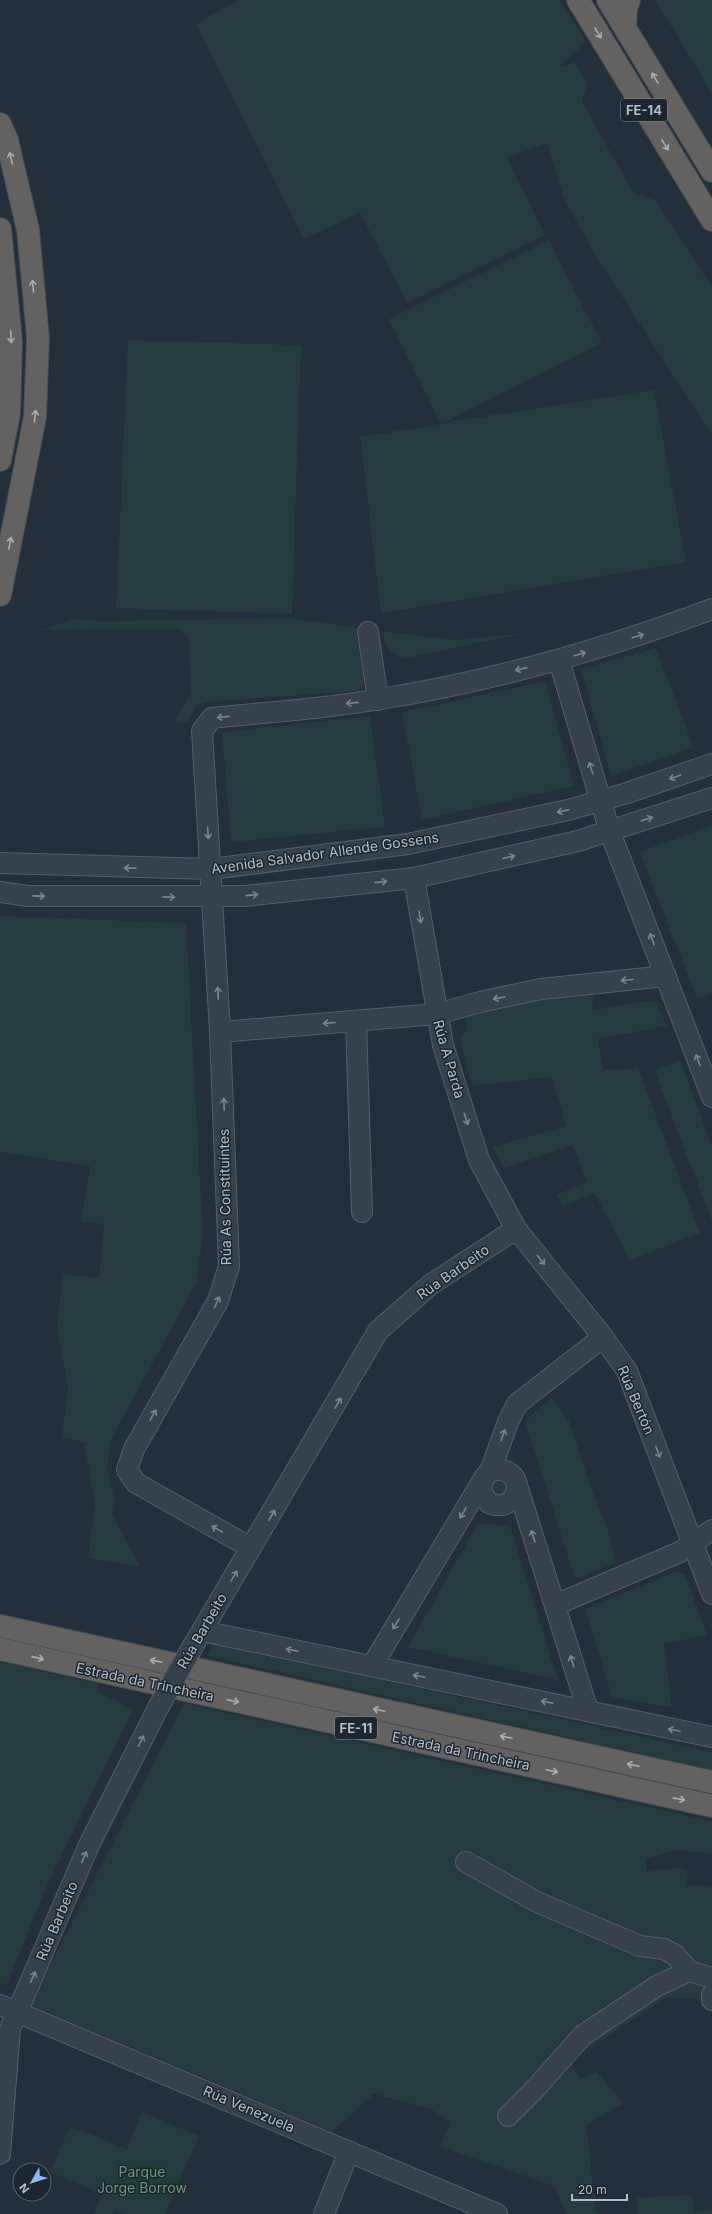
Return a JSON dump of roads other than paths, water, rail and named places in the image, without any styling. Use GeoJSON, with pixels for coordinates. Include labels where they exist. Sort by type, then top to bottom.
{"type":"FeatureCollection","features":[{"type":"Feature","properties":{"kind":"highway","name":"FE-14"},"geometry":{"type":"LineString","coordinates":[[578,0],[712,220]]}},
{"type":"Feature","properties":{"kind":"highway","name":"FE-14"},"geometry":{"type":"LineString","coordinates":[[608,0],[712,171]]}},
{"type":"Feature","properties":{"kind":"highway"},"geometry":{"type":"LineString","coordinates":[[625,26],[626,8],[629,0]]}},
{"type":"Feature","properties":{"kind":"highway"},"geometry":{"type":"LineString","coordinates":[[0,124],[6,140],[28,230],[38,338],[35,417],[0,595]]}},
{"type":"Feature","properties":{"kind":"highway"},"geometry":{"type":"LineString","coordinates":[[0,229],[11,341],[9,413],[0,460]]}},
{"type":"Feature","properties":{"kind":"highway","name":"Estrada da Trincheira"},"geometry":{"type":"LineString","coordinates":[[0,1626],[712,1782]]}},
{"type":"Feature","properties":{"kind":"highway","name":"Estrada da Trincheira"},"geometry":{"type":"LineString","coordinates":[[0,1649],[712,1806]]}},
{"type":"Feature","properties":{"kind":"street","name":"Rúa As Constituíntes"},"geometry":{"type":"LineString","coordinates":[[251,1548],[136,1483],[127,1470],[134,1449],[218,1301],[229,1266],[220,1032],[202,731],[212,718],[378,700],[558,660],[648,633],[712,609]]}},
{"type":"Feature","properties":{"kind":"street"},"geometry":{"type":"LineString","coordinates":[[368,632],[378,700]]}},
{"type":"Feature","properties":{"kind":"street"},"geometry":{"type":"LineString","coordinates":[[558,660],[610,832],[712,1097]]}},
{"type":"Feature","properties":{"kind":"street","name":"Avenida Salvador Allende Gossens"},"geometry":{"type":"LineString","coordinates":[[0,863],[211,869],[408,844],[568,810],[601,801],[712,764]]}},
{"type":"Feature","properties":{"kind":"street","name":"Avenida Salvador Allende Gossens"},"geometry":{"type":"LineString","coordinates":[[0,892],[28,896],[245,896],[414,878],[578,842],[712,798]]}},
{"type":"Feature","properties":{"kind":"street","name":"Rúa A Parda"},"geometry":{"type":"LineString","coordinates":[[414,878],[443,1045],[479,1160],[516,1229]]}},
{"type":"Feature","properties":{"kind":"street"},"geometry":{"type":"LineString","coordinates":[[220,1032],[437,1014],[480,1002],[541,989],[666,976]]}},
{"type":"Feature","properties":{"kind":"street"},"geometry":{"type":"LineString","coordinates":[[356,1021],[362,1212]]}},
{"type":"Feature","properties":{"kind":"street","name":"Rúa Bertón"},"geometry":{"type":"LineString","coordinates":[[516,1229],[603,1337],[627,1371],[712,1594]]}},
{"type":"Feature","properties":{"kind":"street","name":"Rúa Barbeito"},"geometry":{"type":"LineString","coordinates":[[0,2154],[8,2039],[8,2008],[159,1706],[378,1331],[430,1285],[516,1229]]}},
{"type":"Feature","properties":{"kind":"street"},"geometry":{"type":"LineString","coordinates":[[517,1485],[515,1496],[509,1503],[495,1506],[484,1498],[481,1486],[517,1404],[603,1337]]}},
{"type":"Feature","properties":{"kind":"street"},"geometry":{"type":"LineString","coordinates":[[372,1666],[486,1476],[496,1470],[506,1471],[511,1474],[517,1485],[588,1711]]}},
{"type":"Feature","properties":{"kind":"street"},"geometry":{"type":"LineString","coordinates":[[555,1605],[680,1552],[712,1530]]}},
{"type":"Feature","properties":{"kind":"street"},"geometry":{"type":"LineString","coordinates":[[198,1639],[372,1666],[712,1737]]}},
{"type":"Feature","properties":{"kind":"street"},"geometry":{"type":"LineString","coordinates":[[466,1862],[537,1902],[640,1946],[664,1949],[675,1954],[689,1971],[712,1978]]}},
{"type":"Feature","properties":{"kind":"street"},"geometry":{"type":"LineString","coordinates":[[508,2116],[535,2089],[583,2035],[657,1986],[689,1971]]}},
{"type":"Feature","properties":{"kind":"street"},"geometry":{"type":"LineString","coordinates":[[712,1995],[712,2000]]}},
{"type":"Feature","properties":{"kind":"street","name":"Rúa Venezuela"},"geometry":{"type":"LineString","coordinates":[[8,2008],[497,2214]]}},
{"type":"Feature","properties":{"kind":"street"},"geometry":{"type":"LineString","coordinates":[[324,2214],[349,2151]]}},
{"type":"Feature","properties":{"kind":"park label","name":"Parque Jorge Borrow"},"geometry":{"type":"Point","coordinates":[142,2180]}}]}
